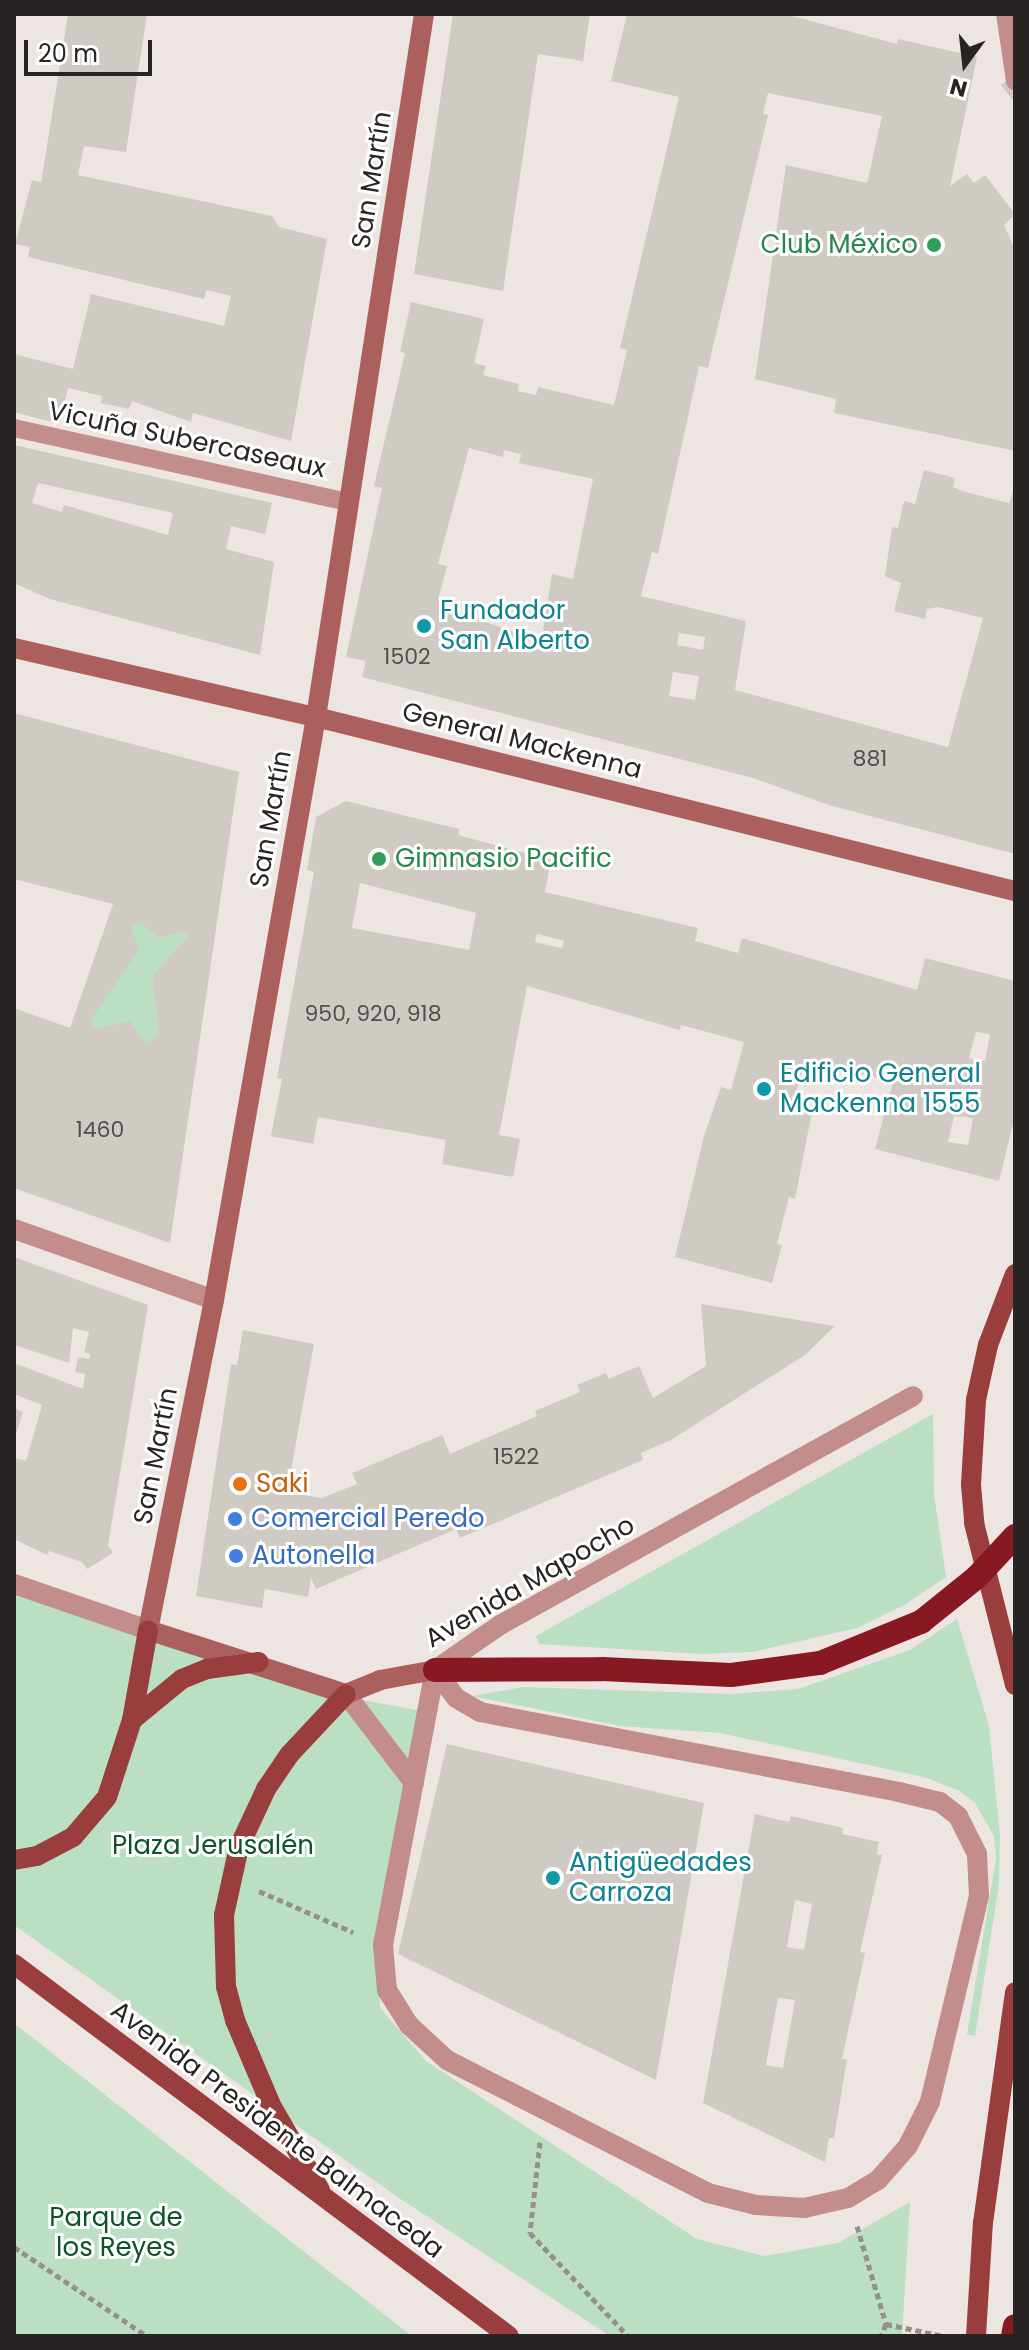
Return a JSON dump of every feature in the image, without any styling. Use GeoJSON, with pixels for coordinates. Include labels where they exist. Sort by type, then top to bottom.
{"type":"FeatureCollection","features":[{"type":"Feature","properties":{"kind":"highway"},"geometry":{"type":"LineString","coordinates":[[435,1670],[602,1669],[731,1675],[820,1663],[921,1622],[977,1577],[1015,1536]]}},
{"type":"Feature","properties":{"kind":"highway"},"geometry":{"type":"LineString","coordinates":[[1013,2336],[1015,2326]]}},
{"type":"Feature","properties":{"kind":"main road"},"geometry":{"type":"LineString","coordinates":[[1015,1274],[988,1345],[976,1400],[971,1485],[974,1523],[1015,1685]]}},
{"type":"Feature","properties":{"kind":"main road"},"geometry":{"type":"LineString","coordinates":[[14,1860],[56,1848],[93,1818],[117,1774],[132,1720],[148,1630]]}},
{"type":"Feature","properties":{"kind":"main road"},"geometry":{"type":"LineString","coordinates":[[132,1720],[182,1679],[207,1669],[259,1662]]}},
{"type":"Feature","properties":{"kind":"main road"},"geometry":{"type":"LineString","coordinates":[[328,2203],[271,2105],[235,2020],[223,1952],[229,1878],[266,1789],[289,1755],[346,1694]]}},
{"type":"Feature","properties":{"kind":"main road","name":"Avenida Presidente Balmaceda"},"geometry":{"type":"LineString","coordinates":[[14,1964],[328,2203],[509,2336]]}},
{"type":"Feature","properties":{"kind":"main road"},"geometry":{"type":"LineString","coordinates":[[976,2336],[983,2223],[1015,1992]]}},
{"type":"Feature","properties":{"kind":"street","name":"San Martín"},"geometry":{"type":"LineString","coordinates":[[148,1630],[214,1300],[316,717],[424,14]]}},
{"type":"Feature","properties":{"kind":"street","name":"General Mackenna"},"geometry":{"type":"LineString","coordinates":[[14,648],[316,717],[1015,891]]}},
{"type":"Feature","properties":{"kind":"street"},"geometry":{"type":"LineString","coordinates":[[14,1229],[214,1300]]}},
{"type":"Feature","properties":{"kind":"street","name":"Avenida Mapocho"},"geometry":{"type":"LineString","coordinates":[[346,1694],[380,1680],[435,1670],[500,1625],[913,1396]]}},
{"type":"Feature","properties":{"kind":"street"},"geometry":{"type":"LineString","coordinates":[[14,1584],[148,1630],[259,1662],[346,1694],[414,1783]]}},
{"type":"Feature","properties":{"kind":"street"},"geometry":{"type":"LineString","coordinates":[[435,1670],[456,1698],[480,1712],[899,1792],[940,1802],[958,1816],[977,1854],[979,1896],[930,2102],[900,2158],[878,2180],[848,2198],[826,2206],[782,2209],[733,2201],[684,2183],[447,2060],[423,2042],[387,1990],[383,1945],[435,1670]]}},
{"type":"Feature","properties":{"kind":"lane"},"geometry":{"type":"LineString","coordinates":[[1005,14],[1015,81]]}},
{"type":"Feature","properties":{"kind":"lane","name":"Vicuña Subercaseaux"},"geometry":{"type":"LineString","coordinates":[[14,428],[349,502]]}},
{"type":"Feature","properties":{"kind":"path"},"geometry":{"type":"LineString","coordinates":[[229,1878],[383,1945]]}},
{"type":"Feature","properties":{"kind":"path"},"geometry":{"type":"LineString","coordinates":[[543,2110],[530,2233],[628,2336]]}},
{"type":"Feature","properties":{"kind":"path"},"geometry":{"type":"LineString","coordinates":[[848,2198],[886,2324],[881,2336]]}},
{"type":"Feature","properties":{"kind":"path"},"geometry":{"type":"LineString","coordinates":[[14,2247],[147,2336]]}},
{"type":"Feature","properties":{"kind":"path"},"geometry":{"type":"LineString","coordinates":[[886,2324],[944,2336]]}},
{"type":"Feature","properties":{"kind":"green space"},"geometry":{"type":"Polygon","coordinates":[[[139,922],[159,938],[185,931],[188,936],[152,976],[159,1035],[146,1044],[95,1029],[90,1021],[131,927],[139,922]]]}},
{"type":"Feature","properties":{"kind":"green space"},"geometry":{"type":"Polygon","coordinates":[[[933,1414],[934,1494],[946,1577],[904,1605],[857,1628],[752,1652],[700,1654],[539,1644],[536,1636],[933,1414]]]}},
{"type":"Feature","properties":{"kind":"green space","name":"Plaza Jerusalén"},"geometry":{"type":"Polygon","coordinates":[[[14,1592],[340,1696],[428,1712],[379,1924],[380,2008],[426,2061],[697,2239],[764,2256],[838,2243],[910,2202],[902,2336],[610,2336],[399,2198],[14,1925],[14,1592]]]}},
{"type":"Feature","properties":{"kind":"green space"},"geometry":{"type":"Polygon","coordinates":[[[957,1619],[989,1726],[1000,1834],[999,1884],[975,2036],[967,2034],[996,1858],[994,1836],[975,1803],[960,1791],[924,1777],[720,1733],[620,1726],[472,1696],[523,1687],[733,1694],[798,1689],[910,1650],[957,1619]]]}},
{"type":"Feature","properties":{"kind":"green space","name":"Parque de los Reyes"},"geometry":{"type":"Polygon","coordinates":[[[14,2023],[266,2222],[412,2336],[14,2336],[14,2023]]]}},
{"type":"Feature","properties":{"kind":"building"},"geometry":{"type":"Polygon","coordinates":[[[68,14],[147,14],[126,152],[84,146],[78,175],[272,216],[279,227],[327,239],[291,441],[193,413],[191,422],[132,401],[129,409],[101,403],[102,396],[68,388],[59,424],[14,412],[14,354],[73,369],[91,294],[224,326],[231,296],[206,290],[204,299],[28,257],[30,247],[15,244],[32,180],[41,182],[68,14]]]}},
{"type":"Feature","properties":{"kind":"building"},"geometry":{"type":"Polygon","coordinates":[[[453,14],[590,14],[583,61],[538,54],[503,291],[414,274],[453,14]]]}},
{"type":"Feature","properties":{"kind":"building"},"geometry":{"type":"Polygon","coordinates":[[[627,14],[785,14],[897,44],[898,39],[977,57],[950,186],[967,174],[974,183],[985,175],[1015,214],[1004,225],[1015,250],[1015,451],[834,413],[836,399],[755,379],[786,165],[867,183],[882,116],[768,93],[763,114],[768,115],[708,368],[699,366],[658,554],[652,552],[641,596],[746,621],[735,690],[948,747],[983,618],[938,607],[927,609],[925,619],[894,611],[901,583],[885,576],[892,527],[898,528],[904,501],[915,504],[924,470],[955,478],[953,487],[962,491],[1009,503],[1015,485],[1015,854],[832,806],[753,778],[362,677],[366,661],[346,657],[382,488],[374,486],[405,353],[400,352],[411,302],[484,319],[474,363],[486,366],[483,375],[519,384],[518,391],[536,395],[538,387],[614,405],[627,350],[620,348],[679,97],[611,81],[627,14]],[[469,448],[438,564],[447,566],[438,600],[444,601],[442,607],[529,637],[527,646],[540,650],[552,574],[573,579],[593,479],[519,463],[521,454],[504,450],[503,457],[469,448]],[[679,633],[677,645],[703,650],[705,637],[679,633]],[[673,672],[669,696],[695,700],[699,676],[673,672]]]}},
{"type":"Feature","properties":{"kind":"building"},"geometry":{"type":"Polygon","coordinates":[[[1015,75],[1015,103],[1001,85],[1015,75]]]}},
{"type":"Feature","properties":{"kind":"building"},"geometry":{"type":"Polygon","coordinates":[[[14,445],[272,503],[265,534],[231,526],[226,549],[274,562],[260,655],[50,599],[14,583],[14,445]],[[38,483],[32,503],[62,512],[64,505],[168,535],[173,513],[38,483]]]}},
{"type":"Feature","properties":{"kind":"building"},"geometry":{"type":"Polygon","coordinates":[[[14,713],[239,772],[170,1243],[14,1188],[14,1008],[70,1028],[113,904],[14,879],[14,713]],[[139,922],[131,927],[139,950],[90,1021],[95,1029],[130,1021],[146,1044],[159,1035],[152,976],[188,936],[185,931],[159,938],[139,922]]]}},
{"type":"Feature","properties":{"kind":"building"},"geometry":{"type":"Polygon","coordinates":[[[346,801],[459,829],[458,835],[551,860],[545,892],[698,928],[695,941],[738,953],[742,938],[917,990],[925,958],[1015,981],[1015,1116],[999,1181],[875,1149],[893,1082],[805,1059],[792,1107],[812,1112],[795,1199],[789,1197],[777,1244],[782,1245],[772,1283],[675,1257],[704,1136],[721,1087],[731,1090],[744,1042],[681,1025],[680,1030],[527,986],[499,1135],[520,1139],[513,1177],[442,1164],[446,1140],[318,1117],[313,1144],[271,1136],[282,1079],[277,1078],[314,872],[307,870],[316,817],[346,801]],[[360,883],[352,928],[469,950],[476,913],[360,883]],[[537,934],[535,942],[562,948],[564,941],[537,934]],[[976,1032],[969,1058],[985,1061],[990,1034],[976,1032]],[[954,1116],[948,1142],[968,1145],[973,1118],[954,1116]]]}},
{"type":"Feature","properties":{"kind":"building"},"geometry":{"type":"Polygon","coordinates":[[[14,1257],[148,1305],[108,1545],[113,1553],[87,1569],[82,1562],[49,1551],[47,1555],[14,1539],[14,1458],[26,1461],[42,1405],[14,1394],[14,1363],[83,1389],[85,1374],[75,1372],[78,1357],[89,1359],[90,1354],[84,1352],[89,1332],[73,1328],[69,1363],[14,1345],[14,1257]]]}},
{"type":"Feature","properties":{"kind":"building"},"geometry":{"type":"Polygon","coordinates":[[[701,1304],[835,1326],[805,1355],[671,1440],[641,1453],[643,1460],[460,1538],[456,1529],[316,1589],[311,1578],[308,1597],[265,1589],[262,1608],[196,1596],[231,1364],[237,1365],[243,1330],[314,1344],[287,1492],[322,1498],[357,1484],[352,1473],[442,1435],[450,1454],[537,1416],[535,1411],[580,1392],[577,1385],[606,1373],[609,1379],[639,1366],[653,1398],[706,1366],[701,1304]]]}},
{"type":"Feature","properties":{"kind":"building"},"geometry":{"type":"Polygon","coordinates":[[[14,1408],[23,1412],[15,1437],[14,1437],[14,1408]]]}},
{"type":"Feature","properties":{"kind":"building","name":"Antigüedades Carroza"},"geometry":{"type":"Polygon","coordinates":[[[447,1744],[704,1803],[656,2080],[398,1954],[447,1744]]]}},
{"type":"Feature","properties":{"kind":"building"},"geometry":{"type":"Polygon","coordinates":[[[755,1814],[789,1822],[791,1816],[843,1828],[842,1834],[879,1842],[877,1854],[882,1855],[860,1952],[865,1953],[842,2059],[847,2059],[834,2138],[829,2138],[825,2162],[703,2103],[755,1814]],[[795,1900],[787,1947],[804,1950],[812,1904],[795,1900]],[[778,1998],[766,2065],[783,2068],[795,2000],[778,1998]]]}},
{"type":"Feature","properties":{"kind":"place","name":"Club México"},"geometry":{"type":"Point","coordinates":[934,245]}},
{"type":"Feature","properties":{"kind":"place","name":"Fundador San Alberto"},"geometry":{"type":"Point","coordinates":[424,626]}},
{"type":"Feature","properties":{"kind":"place","name":"Gimnasio Pacific"},"geometry":{"type":"Point","coordinates":[379,859]}},
{"type":"Feature","properties":{"kind":"place","name":"Edificio General Mackenna 1555"},"geometry":{"type":"Point","coordinates":[764,1089]}},
{"type":"Feature","properties":{"kind":"place","name":"Saki"},"geometry":{"type":"Point","coordinates":[240,1484]}},
{"type":"Feature","properties":{"kind":"place","name":"Comercial Peredo"},"geometry":{"type":"Point","coordinates":[235,1519]}},
{"type":"Feature","properties":{"kind":"place","name":"Autonella"},"geometry":{"type":"Point","coordinates":[236,1556]}},
{"type":"Feature","properties":{"kind":"place","name":"Antigüedades Carroza"},"geometry":{"type":"Point","coordinates":[553,1878]}}]}
